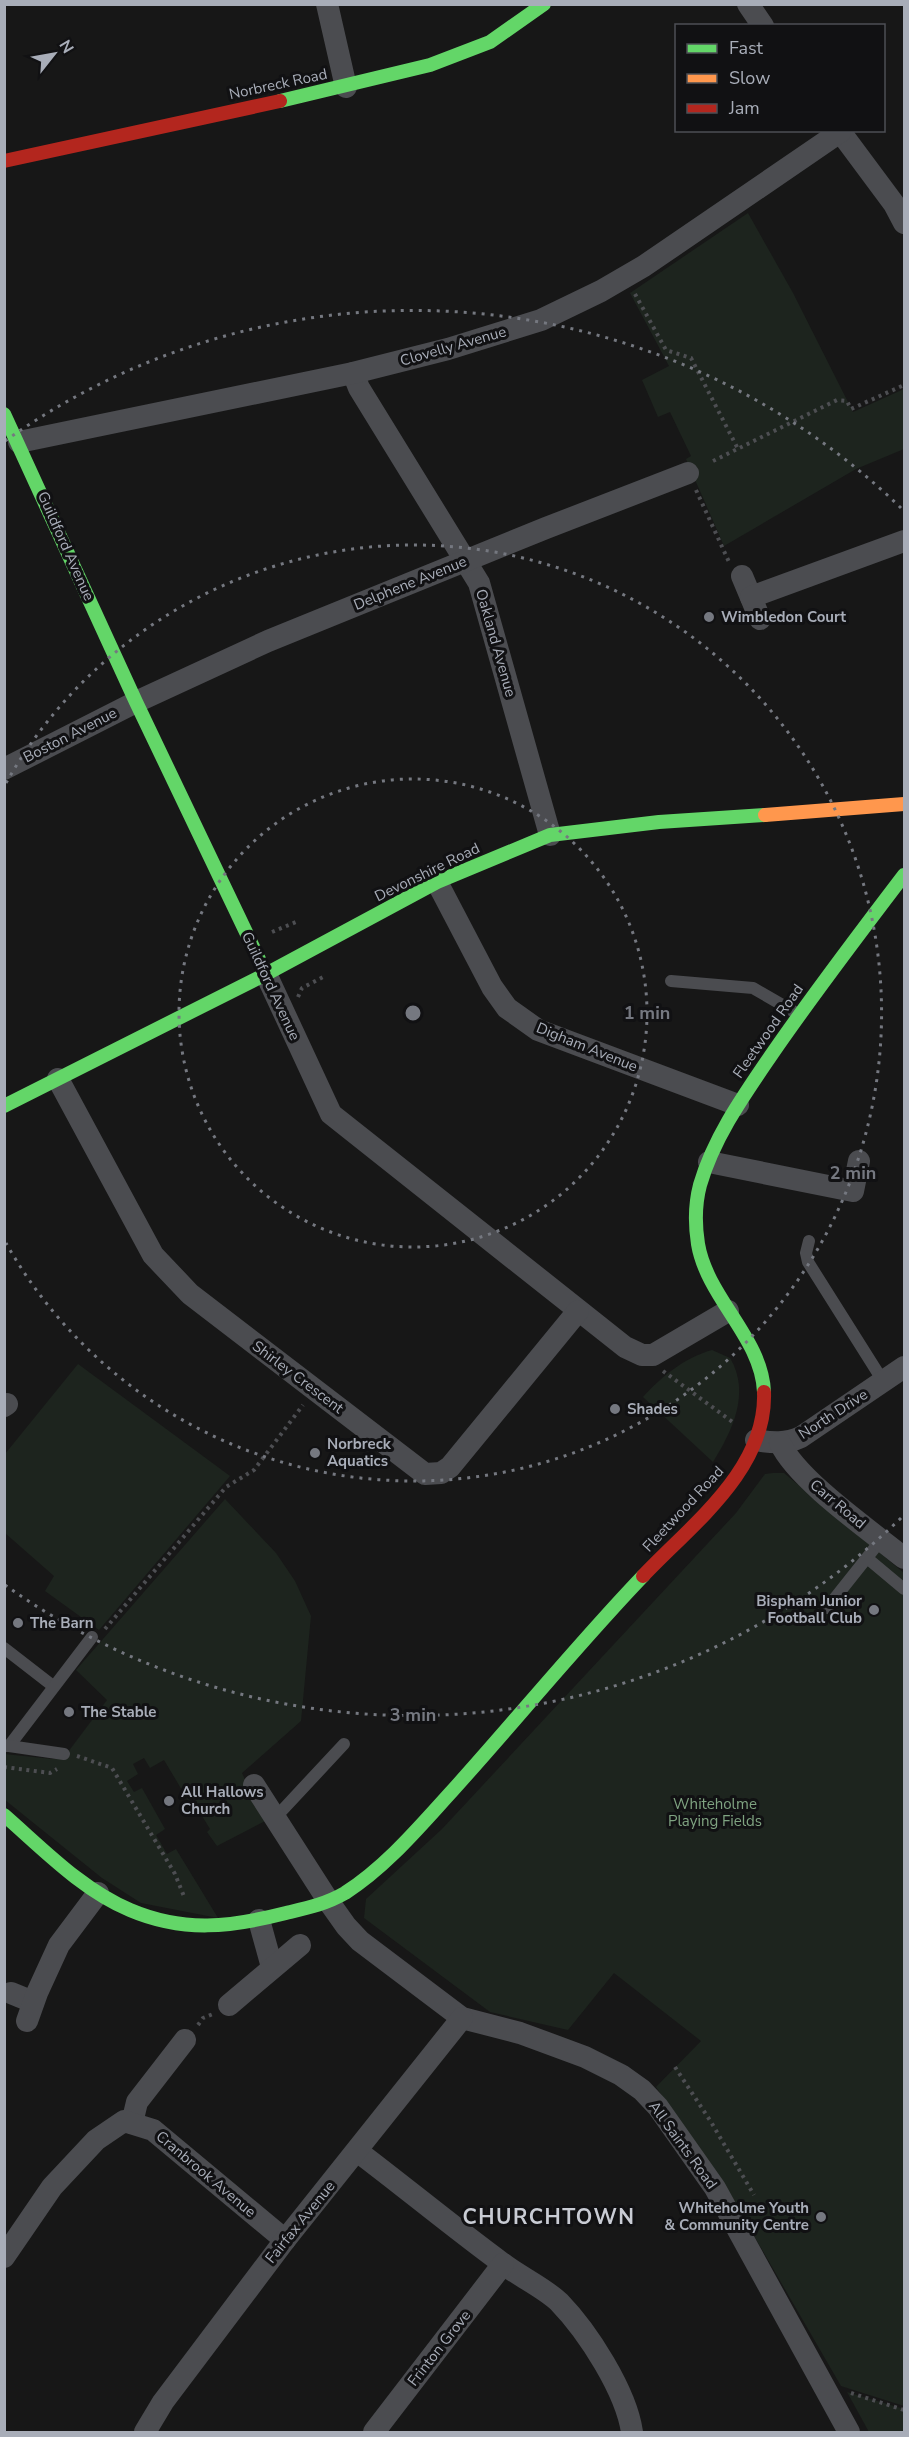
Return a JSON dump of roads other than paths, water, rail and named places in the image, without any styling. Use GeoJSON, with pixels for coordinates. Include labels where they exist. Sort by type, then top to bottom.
{"type":"FeatureCollection","features":[{"type":"Feature","properties":{"kind":"street"},"geometry":{"type":"LineString","coordinates":[[327,4],[346,87]]}},
{"type":"Feature","properties":{"kind":"street","name":"Norbreck Road"},"geometry":{"type":"LineString","coordinates":[[4,160],[346,87],[430,65],[490,42],[544,4]]}},
{"type":"Feature","properties":{"kind":"street"},"geometry":{"type":"LineString","coordinates":[[748,4],[762,24]]}},
{"type":"Feature","properties":{"kind":"street","name":"Clovelly Avenue"},"geometry":{"type":"LineString","coordinates":[[19,442],[353,373],[448,349],[541,320],[625,278],[839,132]]}},
{"type":"Feature","properties":{"kind":"street"},"geometry":{"type":"LineString","coordinates":[[841,132],[894,204],[904,223]]}},
{"type":"Feature","properties":{"kind":"street","name":"Oakland Avenue"},"geometry":{"type":"LineString","coordinates":[[353,373],[359,388],[479,583],[550,835]]}},
{"type":"Feature","properties":{"kind":"street","name":"Guildford Avenue"},"geometry":{"type":"LineString","coordinates":[[4,414],[19,442],[136,702],[331,1114],[625,1347],[642,1355],[653,1354],[728,1311]]}},
{"type":"Feature","properties":{"kind":"street","name":"Delphene Avenue"},"geometry":{"type":"LineString","coordinates":[[136,702],[268,641],[465,560],[688,473]]}},
{"type":"Feature","properties":{"kind":"street"},"geometry":{"type":"LineString","coordinates":[[751,597],[904,541]]}},
{"type":"Feature","properties":{"kind":"street"},"geometry":{"type":"LineString","coordinates":[[736,572],[751,597],[760,619]]}},
{"type":"Feature","properties":{"kind":"street","name":"Boston Avenue"},"geometry":{"type":"LineString","coordinates":[[4,769],[136,702]]}},
{"type":"Feature","properties":{"kind":"street","name":"Devonshire Road"},"geometry":{"type":"LineString","coordinates":[[4,1106],[266,974],[437,882],[550,835],[659,822],[847,810],[904,804]]}},
{"type":"Feature","properties":{"kind":"street","name":"Fleetwood Road"},"geometry":{"type":"LineString","coordinates":[[329,1902],[394,1853],[447,1797],[597,1626],[736,1477],[761,1426],[764,1404],[763,1377],[756,1356],[713,1288],[703,1267],[699,1247],[697,1204],[709,1162],[738,1105],[798,1014],[904,874]]}},
{"type":"Feature","properties":{"kind":"street","name":"Digham Avenue"},"geometry":{"type":"LineString","coordinates":[[437,882],[492,987],[507,1008],[538,1030],[738,1105]]}},
{"type":"Feature","properties":{"kind":"street","name":"Shirley Crescent"},"geometry":{"type":"LineString","coordinates":[[58,1079],[153,1255],[190,1294],[425,1474],[441,1473],[450,1467],[579,1311]]}},
{"type":"Feature","properties":{"kind":"street"},"geometry":{"type":"LineString","coordinates":[[709,1162],[853,1201],[859,1161]]}},
{"type":"Feature","properties":{"kind":"street","name":"North Drive"},"geometry":{"type":"LineString","coordinates":[[756,1440],[791,1442],[809,1433],[904,1367]]}},
{"type":"Feature","properties":{"kind":"street","name":"Carr Road"},"geometry":{"type":"LineString","coordinates":[[780,1443],[786,1456],[799,1470],[904,1558]]}},
{"type":"Feature","properties":{"kind":"street","name":"All Saints Road"},"geometry":{"type":"LineString","coordinates":[[254,1785],[329,1902],[360,1941],[462,2018],[520,2033],[585,2057],[621,2075],[642,2090],[658,2107],[726,2207],[849,2433]]}},
{"type":"Feature","properties":{"kind":"street"},"geometry":{"type":"LineString","coordinates":[[4,1815],[98,1893],[126,1909],[145,1915],[194,1924],[230,1926],[329,1902]]}},
{"type":"Feature","properties":{"kind":"street"},"geometry":{"type":"LineString","coordinates":[[11,1993],[30,2012],[59,1945],[98,1893]]}},
{"type":"Feature","properties":{"kind":"street"},"geometry":{"type":"LineString","coordinates":[[259,1920],[272,1967]]}},
{"type":"Feature","properties":{"kind":"street"},"geometry":{"type":"LineString","coordinates":[[229,2005],[300,1945]]}},
{"type":"Feature","properties":{"kind":"street","name":"Fairfax Avenue"},"geometry":{"type":"LineString","coordinates":[[145,2433],[163,2402],[285,2240],[462,2018]]}},
{"type":"Feature","properties":{"kind":"street"},"geometry":{"type":"LineString","coordinates":[[4,2256],[51,2187],[96,2140],[124,2121],[132,2123],[137,2102],[176,2042]]}},
{"type":"Feature","properties":{"kind":"street","name":"Cranbrook Avenue"},"geometry":{"type":"LineString","coordinates":[[132,2123],[153,2130],[285,2240]]}},
{"type":"Feature","properties":{"kind":"street"},"geometry":{"type":"LineString","coordinates":[[357,2151],[503,2264],[558,2301],[592,2343],[608,2370],[630,2422],[632,2433]]}},
{"type":"Feature","properties":{"kind":"street","name":"Frinton Grove"},"geometry":{"type":"LineString","coordinates":[[374,2433],[503,2264]]}},
{"type":"Feature","properties":{"kind":"lane"},"geometry":{"type":"LineString","coordinates":[[671,981],[753,988],[798,1014]]}},
{"type":"Feature","properties":{"kind":"lane"},"geometry":{"type":"LineString","coordinates":[[809,1241],[806,1253],[808,1262],[883,1381]]}},
{"type":"Feature","properties":{"kind":"lane"},"geometry":{"type":"LineString","coordinates":[[827,1608],[881,1540]]}},
{"type":"Feature","properties":{"kind":"lane"},"geometry":{"type":"LineString","coordinates":[[867,1558],[904,1589]]}},
{"type":"Feature","properties":{"kind":"lane"},"geometry":{"type":"LineString","coordinates":[[64,1754],[7,1746],[92,1637]]}},
{"type":"Feature","properties":{"kind":"lane"},"geometry":{"type":"LineString","coordinates":[[4,1648],[53,1686]]}},
{"type":"Feature","properties":{"kind":"lane"},"geometry":{"type":"LineString","coordinates":[[276,1817],[344,1744]]}},
{"type":"Feature","properties":{"kind":"place","name":"Wimbledon Court"},"geometry":{"type":"Point","coordinates":[709,617]}},
{"type":"Feature","properties":{"kind":"place","name":"Shades"},"geometry":{"type":"Point","coordinates":[615,1409]}},
{"type":"Feature","properties":{"kind":"place","name":"Norbreck Aquatics"},"geometry":{"type":"Point","coordinates":[315,1453]}},
{"type":"Feature","properties":{"kind":"place","name":"Bispham Junior Football Club"},"geometry":{"type":"Point","coordinates":[874,1610]}},
{"type":"Feature","properties":{"kind":"place","name":"The Barn"},"geometry":{"type":"Point","coordinates":[18,1623]}},
{"type":"Feature","properties":{"kind":"place","name":"The Stable"},"geometry":{"type":"Point","coordinates":[69,1712]}},
{"type":"Feature","properties":{"kind":"place","name":"All Hallows Church"},"geometry":{"type":"Point","coordinates":[169,1801]}},
{"type":"Feature","properties":{"kind":"place","name":"Whiteholme Youth & Community Centre"},"geometry":{"type":"Point","coordinates":[821,2217]}},
{"type":"Feature","properties":{"kind":"district","name":"CHURCHTOWN"},"geometry":{"type":"Point","coordinates":[549,2217]}},
{"type":"Feature","properties":{"kind":"park label","name":"Whiteholme Playing Fields"},"geometry":{"type":"Point","coordinates":[715,1812]}}]}
